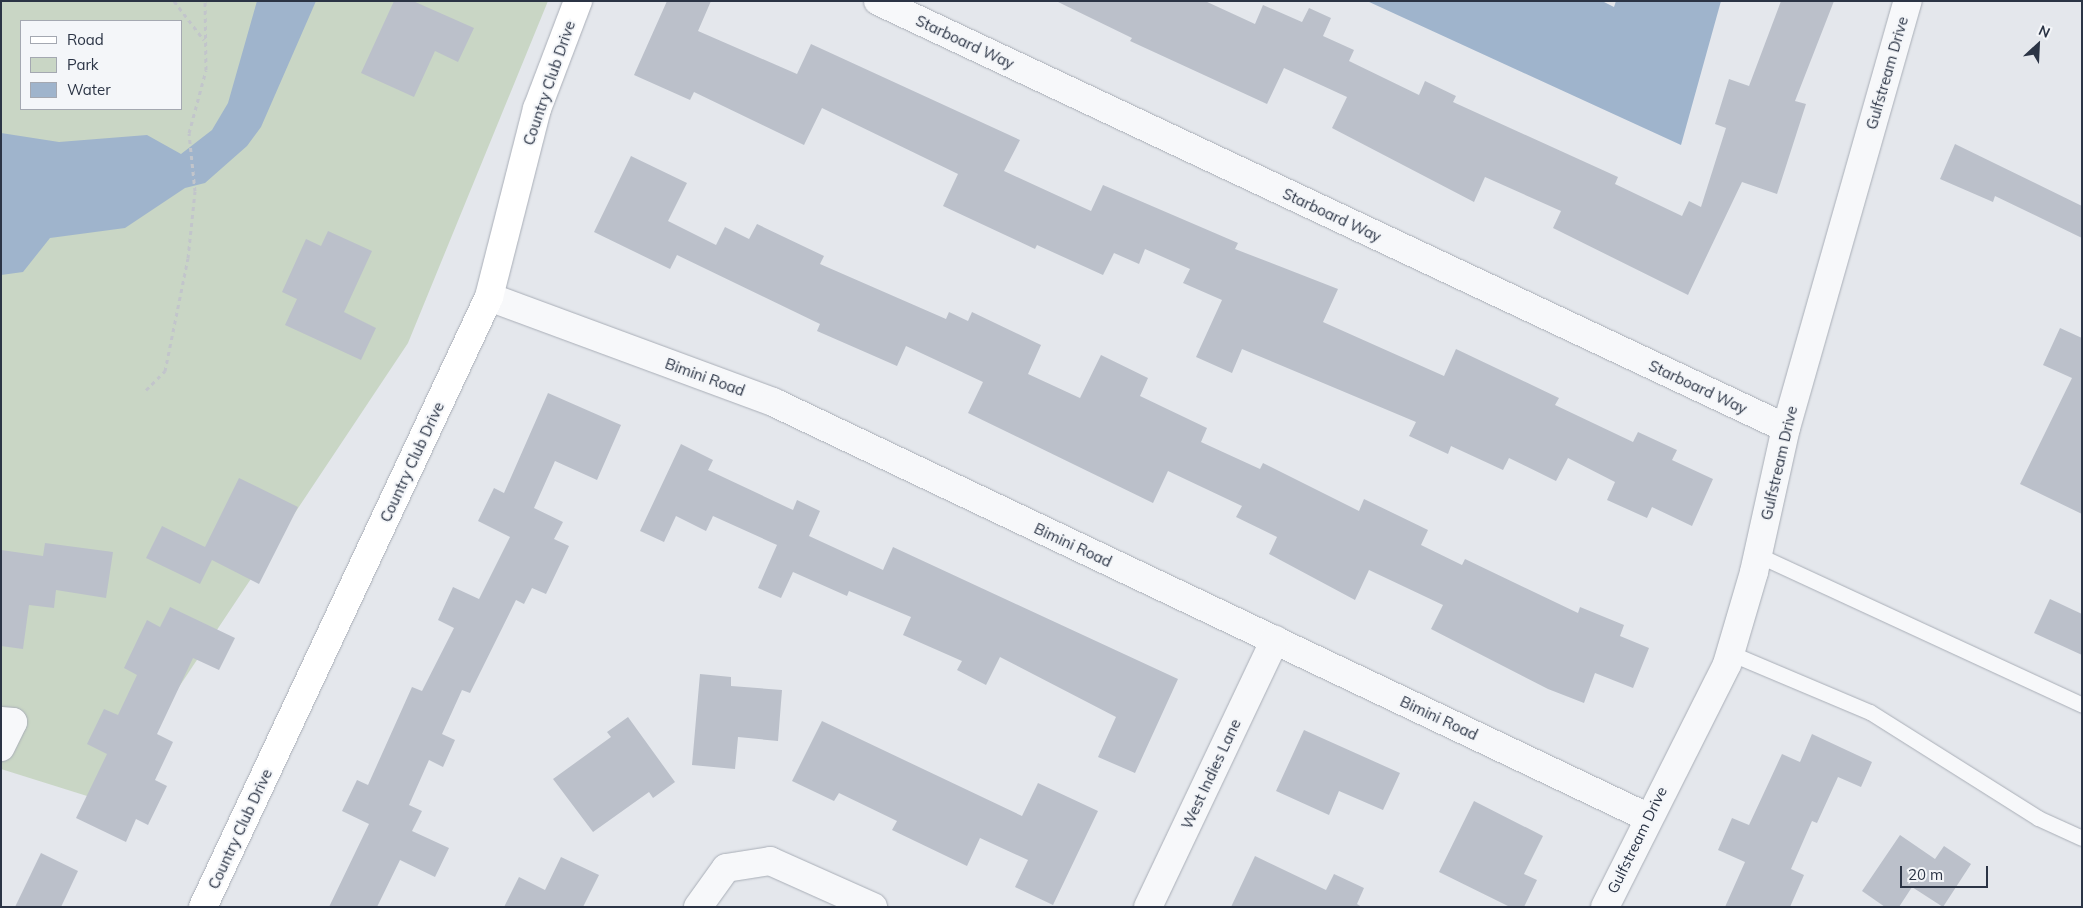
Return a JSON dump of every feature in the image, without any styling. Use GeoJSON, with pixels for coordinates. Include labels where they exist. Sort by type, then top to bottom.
{"type":"FeatureCollection","features":[{"type":"Feature","properties":{"kind":"street","name":"Country Club Drive"},"geometry":{"type":"LineString","coordinates":[[203,907],[489,297],[537,109],[578,1]]}},
{"type":"Feature","properties":{"kind":"street","name":"Starboard Way"},"geometry":{"type":"LineString","coordinates":[[878,1],[1786,428]]}},
{"type":"Feature","properties":{"kind":"street","name":"Gulfstream Drive"},"geometry":{"type":"LineString","coordinates":[[1604,907],[1730,652],[1758,555],[1786,428],[1908,1]]}},
{"type":"Feature","properties":{"kind":"street","name":"Bimini Road"},"geometry":{"type":"LineString","coordinates":[[489,297],[773,402],[1647,817]]}},
{"type":"Feature","properties":{"kind":"street","name":"West Indies Lane"},"geometry":{"type":"LineString","coordinates":[[1148,907],[1274,640]]}},
{"type":"Feature","properties":{"kind":"street"},"geometry":{"type":"LineString","coordinates":[[1,747],[7,721]]}},
{"type":"Feature","properties":{"kind":"street"},"geometry":{"type":"LineString","coordinates":[[698,907],[726,868],[770,861],[874,907]]}},
{"type":"Feature","properties":{"kind":"lane"},"geometry":{"type":"LineString","coordinates":[[1758,555],[2082,704]]}},
{"type":"Feature","properties":{"kind":"lane"},"geometry":{"type":"LineString","coordinates":[[1730,652],[1870,712],[2038,818],[2082,838]]}},
{"type":"Feature","properties":{"kind":"path"},"geometry":{"type":"LineString","coordinates":[[174,1],[205,41]]}},
{"type":"Feature","properties":{"kind":"path"},"geometry":{"type":"LineString","coordinates":[[146,390],[165,371],[188,258],[195,191],[188,133],[206,70],[205,1]]}},
{"type":"Feature","properties":{"kind":"green space"},"geometry":{"type":"Polygon","coordinates":[[[1,1],[548,1],[408,343],[103,801],[1,769],[1,1]]]}},
{"type":"Feature","properties":{"kind":"water"},"geometry":{"type":"Polygon","coordinates":[[[257,1],[316,1],[261,127],[247,146],[205,183],[185,188],[125,228],[50,238],[23,272],[1,275],[1,133],[59,142],[147,135],[181,154],[212,130],[228,103],[257,1]]]}},
{"type":"Feature","properties":{"kind":"water"},"geometry":{"type":"Polygon","coordinates":[[[1367,1],[1602,1],[1614,7],[1616,1],[1721,1],[1681,145],[1367,1]]]}},
{"type":"Feature","properties":{"kind":"building"},"geometry":{"type":"Polygon","coordinates":[[[394,1],[413,1],[474,28],[458,62],[435,51],[414,97],[361,73],[394,1]]]}},
{"type":"Feature","properties":{"kind":"building"},"geometry":{"type":"Polygon","coordinates":[[[667,1],[711,1],[698,31],[797,74],[811,44],[1020,140],[1004,171],[1091,211],[1103,185],[1238,243],[1235,249],[1338,289],[1323,322],[1444,376],[1456,349],[1559,398],[1555,405],[1633,442],[1638,432],[1677,450],[1672,460],[1713,479],[1692,526],[1652,507],[1647,518],[1607,500],[1615,482],[1568,458],[1556,481],[1509,458],[1503,470],[1451,446],[1448,454],[1409,436],[1416,422],[1242,349],[1232,373],[1196,357],[1222,300],[1183,283],[1190,269],[1145,249],[1139,264],[1114,253],[1103,275],[1037,245],[1035,249],[943,206],[958,174],[822,108],[804,145],[694,92],[690,100],[634,75],[667,1]]]}},
{"type":"Feature","properties":{"kind":"building"},"geometry":{"type":"Polygon","coordinates":[[[1056,1],[1205,1],[1255,24],[1263,5],[1302,22],[1309,8],[1331,18],[1323,36],[1354,50],[1349,61],[1419,95],[1425,81],[1456,96],[1453,102],[1618,177],[1615,184],[1682,216],[1689,201],[1701,207],[1726,128],[1715,124],[1729,79],[1749,86],[1781,1],[1834,1],[1795,101],[1806,104],[1777,194],[1742,182],[1688,295],[1553,228],[1561,211],[1485,177],[1474,202],[1332,128],[1347,97],[1284,68],[1267,104],[1130,41],[1132,38],[1056,1]]]}},
{"type":"Feature","properties":{"kind":"building"},"geometry":{"type":"Polygon","coordinates":[[[1955,144],[2082,206],[2082,238],[1995,196],[1993,202],[1940,179],[1955,144]]]}},
{"type":"Feature","properties":{"kind":"building"},"geometry":{"type":"Polygon","coordinates":[[[631,156],[687,183],[668,221],[716,245],[725,227],[749,239],[757,224],[824,256],[820,264],[946,319],[949,312],[968,321],[972,312],[1041,345],[1028,374],[1080,398],[1101,355],[1148,378],[1140,396],[1207,428],[1201,442],[1260,469],[1263,463],[1359,511],[1364,499],[1428,530],[1421,545],[1462,565],[1465,559],[1578,613],[1580,607],[1624,625],[1620,636],[1649,648],[1633,688],[1595,673],[1584,703],[1548,689],[1431,629],[1443,605],[1369,570],[1355,600],[1269,554],[1277,537],[1236,517],[1242,506],[1168,471],[1153,503],[968,413],[983,382],[906,346],[897,366],[817,331],[820,324],[677,255],[670,269],[594,232],[631,156]]]}},
{"type":"Feature","properties":{"kind":"building"},"geometry":{"type":"Polygon","coordinates":[[[328,231],[372,251],[344,312],[376,328],[361,360],[285,325],[297,299],[282,292],[306,239],[321,246],[328,231]]]}},
{"type":"Feature","properties":{"kind":"building"},"geometry":{"type":"Polygon","coordinates":[[[2060,328],[2082,338],[2082,514],[2020,484],[2072,378],[2043,365],[2060,328]]]}},
{"type":"Feature","properties":{"kind":"building"},"geometry":{"type":"Polygon","coordinates":[[[548,393],[621,425],[597,480],[555,461],[534,508],[563,522],[554,539],[569,546],[546,594],[532,588],[524,604],[516,600],[470,693],[462,690],[442,734],[455,740],[443,767],[429,760],[409,805],[422,811],[412,831],[449,848],[435,877],[400,860],[377,907],[329,907],[369,824],[342,811],[357,780],[368,785],[412,687],[422,691],[454,628],[438,620],[453,587],[479,599],[510,537],[478,521],[494,488],[504,493],[548,393]]]}},
{"type":"Feature","properties":{"kind":"building"},"geometry":{"type":"Polygon","coordinates":[[[681,444],[713,460],[708,470],[793,510],[797,500],[820,511],[809,536],[883,570],[893,547],[1178,679],[1135,773],[1098,757],[1116,717],[1000,657],[986,685],[957,670],[962,661],[903,635],[911,617],[849,591],[847,596],[793,572],[781,598],[758,588],[777,545],[713,516],[706,531],[676,516],[664,542],[640,531],[681,444]]]}},
{"type":"Feature","properties":{"kind":"building"},"geometry":{"type":"Polygon","coordinates":[[[239,478],[298,507],[259,584],[212,560],[200,584],[146,558],[162,526],[205,547],[239,478]]]}},
{"type":"Feature","properties":{"kind":"building"},"geometry":{"type":"Polygon","coordinates":[[[45,543],[113,552],[106,598],[56,590],[54,608],[29,605],[23,649],[1,646],[1,550],[43,556],[45,543]]]}},
{"type":"Feature","properties":{"kind":"building"},"geometry":{"type":"Polygon","coordinates":[[[2050,599],[2082,614],[2082,655],[2034,633],[2050,599]]]}},
{"type":"Feature","properties":{"kind":"building"},"geometry":{"type":"Polygon","coordinates":[[[170,607],[235,638],[219,670],[193,658],[157,734],[173,742],[155,780],[167,786],[148,825],[136,819],[126,842],[76,818],[107,754],[87,744],[104,709],[118,715],[137,675],[124,668],[147,620],[160,627],[170,607]]]}},
{"type":"Feature","properties":{"kind":"building"},"geometry":{"type":"Polygon","coordinates":[[[700,674],[731,677],[731,686],[782,690],[778,741],[738,737],[735,769],[692,765],[700,674]]]}},
{"type":"Feature","properties":{"kind":"building"},"geometry":{"type":"Polygon","coordinates":[[[628,717],[675,782],[653,798],[649,792],[593,832],[553,779],[611,737],[607,732],[628,717]]]}},
{"type":"Feature","properties":{"kind":"building"},"geometry":{"type":"Polygon","coordinates":[[[822,721],[1022,816],[1038,783],[1098,811],[1053,905],[1015,887],[1028,860],[980,838],[967,866],[892,830],[897,821],[839,793],[834,801],[792,781],[822,721]]]}},
{"type":"Feature","properties":{"kind":"building"},"geometry":{"type":"Polygon","coordinates":[[[1304,730],[1400,773],[1383,810],[1339,791],[1329,815],[1276,791],[1304,730]]]}},
{"type":"Feature","properties":{"kind":"building"},"geometry":{"type":"Polygon","coordinates":[[[1812,734],[1872,762],[1861,787],[1838,777],[1817,823],[1812,821],[1791,869],[1804,875],[1790,907],[1725,907],[1745,862],[1718,850],[1732,818],[1749,825],[1782,754],[1800,762],[1812,734]]]}},
{"type":"Feature","properties":{"kind":"building"},"geometry":{"type":"Polygon","coordinates":[[[1474,801],[1543,836],[1524,874],[1537,880],[1524,907],[1510,907],[1439,872],[1474,801]]]}},
{"type":"Feature","properties":{"kind":"building"},"geometry":{"type":"Polygon","coordinates":[[[1900,835],[1935,859],[1944,846],[1971,864],[1943,907],[1912,887],[1899,907],[1885,907],[1862,891],[1900,835]]]}},
{"type":"Feature","properties":{"kind":"building"},"geometry":{"type":"Polygon","coordinates":[[[41,853],[78,871],[61,907],[15,907],[41,853]]]}},
{"type":"Feature","properties":{"kind":"building"},"geometry":{"type":"Polygon","coordinates":[[[1255,856],[1326,890],[1334,874],[1364,888],[1357,904],[1362,907],[1231,907],[1255,856]]]}},
{"type":"Feature","properties":{"kind":"building"},"geometry":{"type":"Polygon","coordinates":[[[561,857],[599,875],[583,907],[504,907],[519,877],[545,890],[561,857]]]}}]}
